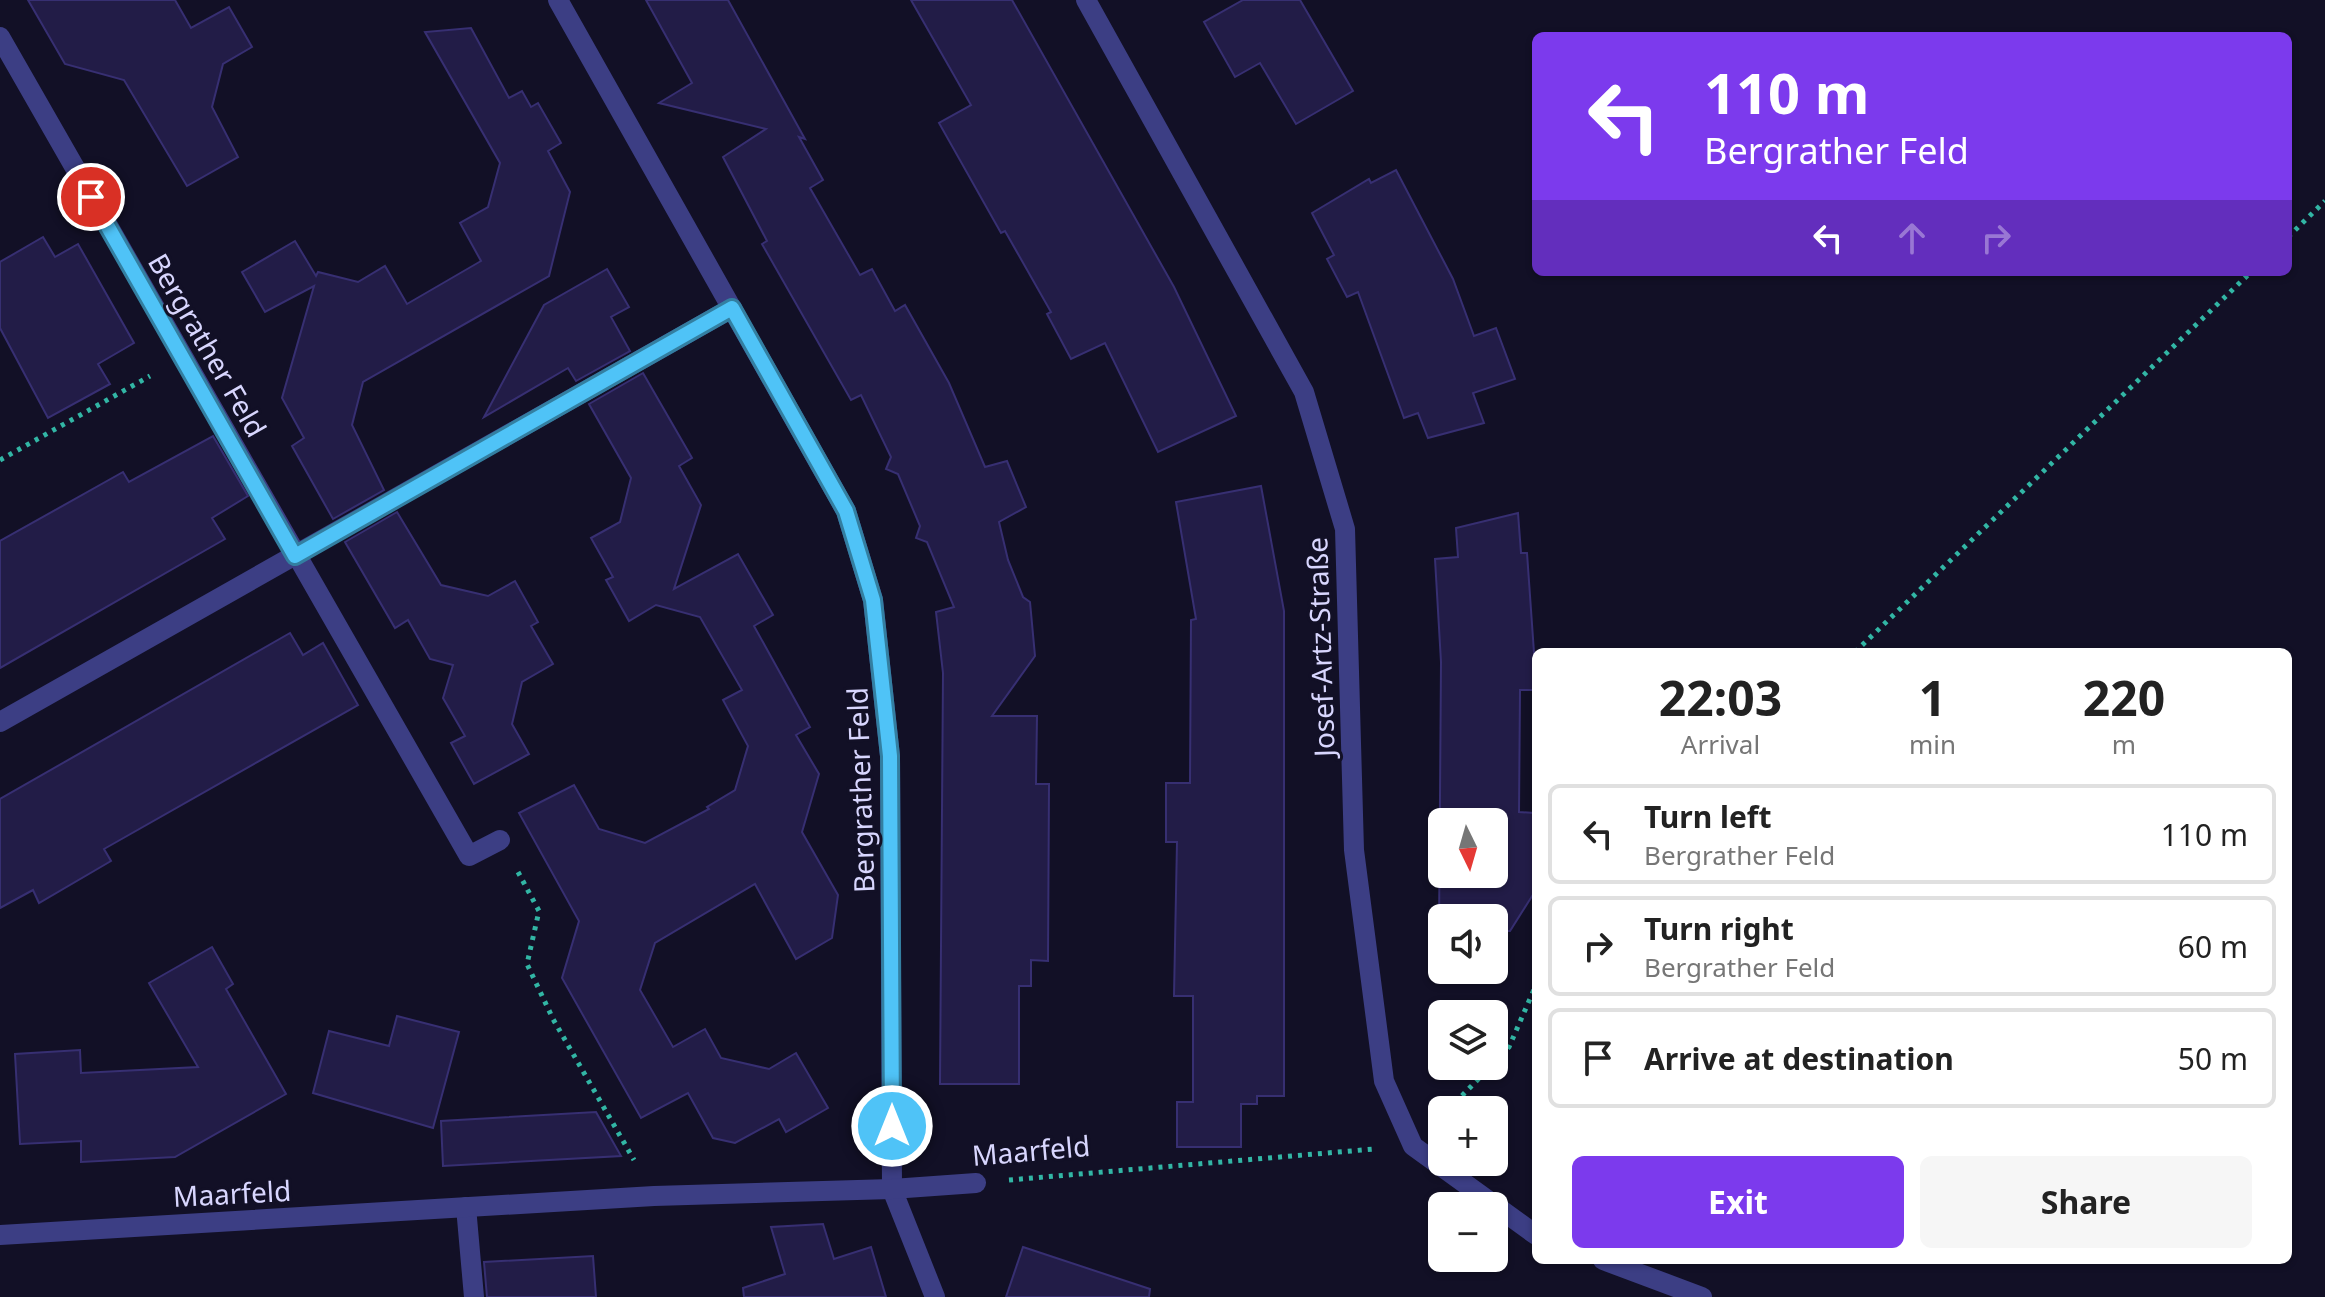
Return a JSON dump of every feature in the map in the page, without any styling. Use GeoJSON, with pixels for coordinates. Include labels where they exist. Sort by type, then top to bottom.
{"type":"FeatureCollection","features":[{"type":"Feature","properties":{"kind":"street","name":"Bergrather Feld"},"geometry":{"type":"LineString","coordinates":[[558,0],[846,511],[873,600],[890,756],[892,1189],[935,1297]]}},
{"type":"Feature","properties":{"kind":"street","name":"Josef-Artz-Straße"},"geometry":{"type":"LineString","coordinates":[[1086,0],[1304,392],[1345,529],[1354,850],[1384,1081],[1413,1146]]}},
{"type":"Feature","properties":{"kind":"street","name":"Bergrather Feld"},"geometry":{"type":"LineString","coordinates":[[0,37],[469,856],[500,840]]}},
{"type":"Feature","properties":{"kind":"street"},"geometry":{"type":"LineString","coordinates":[[0,722],[732,308]]}},
{"type":"Feature","properties":{"kind":"street"},"geometry":{"type":"LineString","coordinates":[[1413,1146],[1532,1232]]}},
{"type":"Feature","properties":{"kind":"street","name":"Maarfeld"},"geometry":{"type":"LineString","coordinates":[[0,1235],[654,1196],[892,1189],[976,1183]]}},
{"type":"Feature","properties":{"kind":"street"},"geometry":{"type":"LineString","coordinates":[[466,1207],[474,1297]]}},
{"type":"Feature","properties":{"kind":"street"},"geometry":{"type":"LineString","coordinates":[[1614,1264],[1702,1297]]}},
{"type":"Feature","properties":{"kind":"path"},"geometry":{"type":"LineString","coordinates":[[2292,233],[2325,201]]}},
{"type":"Feature","properties":{"kind":"path"},"geometry":{"type":"LineString","coordinates":[[1859,648],[2247,276]]}},
{"type":"Feature","properties":{"kind":"path"},"geometry":{"type":"LineString","coordinates":[[0,460],[183,357]]}},
{"type":"Feature","properties":{"kind":"path"},"geometry":{"type":"LineString","coordinates":[[500,840],[539,911],[527,964],[553,1019],[654,1196]]}},
{"type":"Feature","properties":{"kind":"path"},"geometry":{"type":"LineString","coordinates":[[1508,1048],[1532,994]]}},
{"type":"Feature","properties":{"kind":"path"},"geometry":{"type":"LineString","coordinates":[[1461,1096],[1477,1080]]}},
{"type":"Feature","properties":{"kind":"path","name":"Maarfeld"},"geometry":{"type":"LineString","coordinates":[[976,1183],[1413,1146]]}},
{"type":"Feature","properties":{"kind":"building"},"geometry":{"type":"Polygon","coordinates":[[[28,0],[175,0],[191,28],[229,7],[252,47],[223,64],[212,107],[238,157],[187,186],[124,80],[65,64],[28,0]]]}},
{"type":"Feature","properties":{"kind":"building"},"geometry":{"type":"Polygon","coordinates":[[[646,0],[728,0],[805,139],[799,137],[823,180],[810,188],[860,275],[872,269],[895,311],[905,305],[949,383],[985,467],[1007,461],[1026,507],[999,522],[1008,560],[1023,597],[1030,602],[1035,656],[992,716],[1037,716],[1036,784],[1049,784],[1048,961],[1031,960],[1031,986],[1019,986],[1019,1084],[940,1084],[943,673],[936,612],[954,607],[927,542],[916,538],[920,526],[898,474],[886,469],[891,457],[861,395],[851,400],[762,244],[767,241],[723,157],[766,129],[659,103],[692,83],[646,0]]]}},
{"type":"Feature","properties":{"kind":"building"},"geometry":{"type":"Polygon","coordinates":[[[911,0],[1012,0],[1174,287],[1236,416],[1158,452],[1105,343],[1071,359],[1047,314],[1051,312],[1005,231],[1001,233],[939,123],[971,105],[911,0]]]}},
{"type":"Feature","properties":{"kind":"building"},"geometry":{"type":"Polygon","coordinates":[[[1243,0],[1300,0],[1353,91],[1296,124],[1260,63],[1235,77],[1204,22],[1243,0]]]}},
{"type":"Feature","properties":{"kind":"building"},"geometry":{"type":"Polygon","coordinates":[[[471,28],[509,98],[522,91],[531,107],[538,103],[561,143],[548,151],[570,192],[549,276],[363,382],[352,425],[384,490],[333,519],[292,446],[304,438],[282,398],[314,286],[265,312],[242,272],[295,241],[316,276],[318,272],[358,282],[385,266],[407,304],[481,261],[460,223],[488,207],[500,163],[425,32],[471,28]]]}},
{"type":"Feature","properties":{"kind":"building"},"geometry":{"type":"Polygon","coordinates":[[[1396,170],[1453,279],[1474,336],[1496,328],[1515,379],[1473,393],[1484,423],[1428,438],[1418,413],[1404,418],[1358,292],[1347,297],[1327,259],[1334,255],[1312,213],[1369,179],[1371,183],[1396,170]]]}},
{"type":"Feature","properties":{"kind":"building"},"geometry":{"type":"Polygon","coordinates":[[[43,237],[55,257],[78,244],[134,343],[98,364],[110,384],[48,418],[0,328],[0,262],[43,237]]]}},
{"type":"Feature","properties":{"kind":"building"},"geometry":{"type":"Polygon","coordinates":[[[607,269],[629,307],[611,317],[630,351],[576,381],[568,368],[484,417],[544,305],[607,269]]]}},
{"type":"Feature","properties":{"kind":"building"},"geometry":{"type":"Polygon","coordinates":[[[643,373],[692,458],[679,466],[701,505],[674,589],[738,554],[773,615],[754,626],[810,727],[796,735],[819,774],[802,832],[838,895],[832,938],[796,959],[755,884],[655,943],[640,990],[673,1047],[705,1029],[721,1058],[769,1069],[796,1053],[828,1108],[786,1132],[779,1119],[735,1143],[713,1138],[688,1093],[641,1118],[562,978],[579,921],[519,813],[574,785],[599,829],[645,843],[709,809],[707,807],[735,790],[748,746],[723,700],[742,690],[700,617],[656,605],[629,621],[606,580],[613,577],[591,538],[620,522],[631,478],[589,404],[643,373]]]}},
{"type":"Feature","properties":{"kind":"building"},"geometry":{"type":"Polygon","coordinates":[[[213,436],[248,496],[212,518],[225,539],[0,668],[0,541],[123,472],[129,482],[213,436]]]}},
{"type":"Feature","properties":{"kind":"building"},"geometry":{"type":"Polygon","coordinates":[[[1261,486],[1284,611],[1284,1096],[1257,1096],[1257,1104],[1241,1104],[1241,1147],[1177,1147],[1177,1102],[1193,1102],[1193,996],[1174,996],[1177,842],[1166,842],[1166,783],[1190,783],[1191,620],[1196,619],[1176,502],[1261,486]]]}},
{"type":"Feature","properties":{"kind":"building"},"geometry":{"type":"Polygon","coordinates":[[[397,512],[441,585],[488,596],[515,581],[538,622],[531,626],[553,664],[522,682],[512,724],[529,754],[474,784],[451,743],[465,736],[443,698],[453,665],[430,659],[408,620],[395,628],[345,542],[397,512]]]}},
{"type":"Feature","properties":{"kind":"building"},"geometry":{"type":"Polygon","coordinates":[[[1518,513],[1521,553],[1527,553],[1533,648],[1532,690],[1520,690],[1519,812],[1532,813],[1532,896],[1510,931],[1508,904],[1439,904],[1439,888],[1508,888],[1508,808],[1440,808],[1441,662],[1435,559],[1458,557],[1456,528],[1518,513]]]}},
{"type":"Feature","properties":{"kind":"building"},"geometry":{"type":"Polygon","coordinates":[[[290,633],[303,655],[323,643],[358,705],[104,849],[111,861],[39,903],[33,890],[0,908],[0,799],[290,633]]]}},
{"type":"Feature","properties":{"kind":"building"},"geometry":{"type":"Polygon","coordinates":[[[212,947],[233,984],[226,989],[286,1094],[175,1157],[81,1162],[81,1141],[20,1144],[15,1054],[80,1050],[81,1073],[198,1067],[149,983],[212,947]]]}},
{"type":"Feature","properties":{"kind":"building"},"geometry":{"type":"Polygon","coordinates":[[[397,1016],[459,1032],[433,1128],[313,1093],[329,1031],[389,1046],[397,1016]]]}},
{"type":"Feature","properties":{"kind":"building"},"geometry":{"type":"Polygon","coordinates":[[[596,1112],[621,1156],[443,1166],[441,1121],[596,1112]]]}},
{"type":"Feature","properties":{"kind":"building"},"geometry":{"type":"Polygon","coordinates":[[[823,1224],[834,1259],[871,1247],[886,1297],[744,1297],[743,1288],[785,1274],[771,1227],[823,1224]]]}},
{"type":"Feature","properties":{"kind":"building"},"geometry":{"type":"Polygon","coordinates":[[[1023,1247],[1150,1289],[1149,1297],[1006,1297],[1023,1247]]]}},
{"type":"Feature","properties":{"kind":"building"},"geometry":{"type":"Polygon","coordinates":[[[593,1256],[596,1297],[487,1297],[484,1262],[593,1256]]]}},
{"type":"Feature","properties":{"kind":"route"},"geometry":{"type":"LineString","coordinates":[[91,197],[295,556],[732,308],[846,511],[873,600],[890,756],[892,1126]]}}]}
